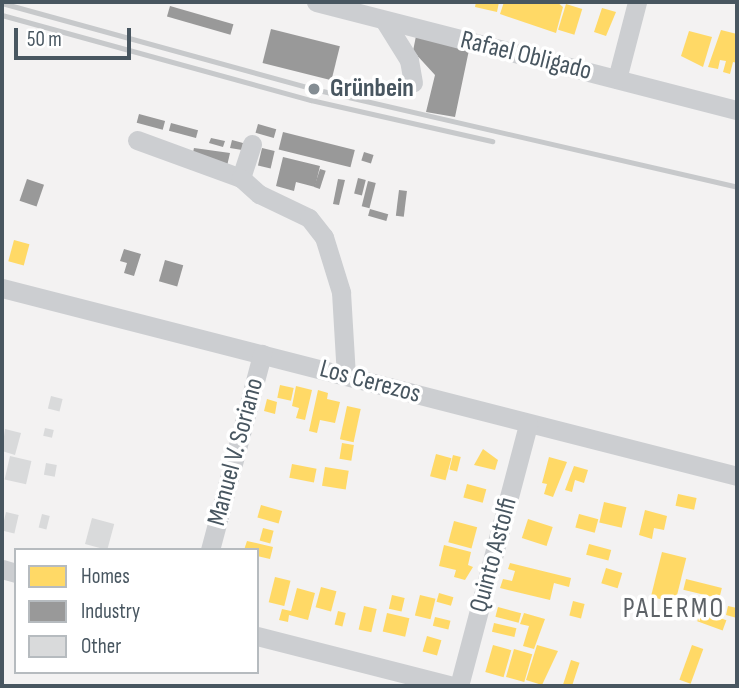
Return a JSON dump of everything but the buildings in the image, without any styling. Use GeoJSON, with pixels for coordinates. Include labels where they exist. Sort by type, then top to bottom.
{"type":"FeatureCollection","features":[{"type":"Feature","properties":{"kind":"street","name":"Rafael Obligado"},"geometry":{"type":"LineString","coordinates":[[316,2],[352,6],[384,20],[737,110]]}},
{"type":"Feature","properties":{"kind":"street"},"geometry":{"type":"LineString","coordinates":[[617,79],[637,2]]}},
{"type":"Feature","properties":{"kind":"street"},"geometry":{"type":"LineString","coordinates":[[384,20],[409,60],[414,83]]}},
{"type":"Feature","properties":{"kind":"street"},"geometry":{"type":"LineString","coordinates":[[137,140],[240,177],[259,194],[309,218],[324,237],[341,292],[346,376]]}},
{"type":"Feature","properties":{"kind":"street"},"geometry":{"type":"LineString","coordinates":[[240,177],[252,144]]}},
{"type":"Feature","properties":{"kind":"street","name":"Los Cerezos"},"geometry":{"type":"LineString","coordinates":[[2,288],[737,476]]}},
{"type":"Feature","properties":{"kind":"street","name":"Manuel V. Soriano"},"geometry":{"type":"LineString","coordinates":[[211,548],[262,354]]}},
{"type":"Feature","properties":{"kind":"street","name":"Quinto Astolfi"},"geometry":{"type":"LineString","coordinates":[[459,686],[528,424]]}},
{"type":"Feature","properties":{"kind":"street"},"geometry":{"type":"LineString","coordinates":[[259,637],[453,686]]}},
{"type":"Feature","properties":{"kind":"railway"},"geometry":{"type":"LineString","coordinates":[[2,3],[314,89],[737,187]]}},
{"type":"Feature","properties":{"kind":"railway"},"geometry":{"type":"LineString","coordinates":[[2,15],[311,100],[492,141]]}},
{"type":"Feature","properties":{"kind":"place","name":"Grünbein"},"geometry":{"type":"Point","coordinates":[314,89]}},
{"type":"Feature","properties":{"kind":"district","name":"PALERMO"},"geometry":{"type":"Point","coordinates":[674,609]}}]}
